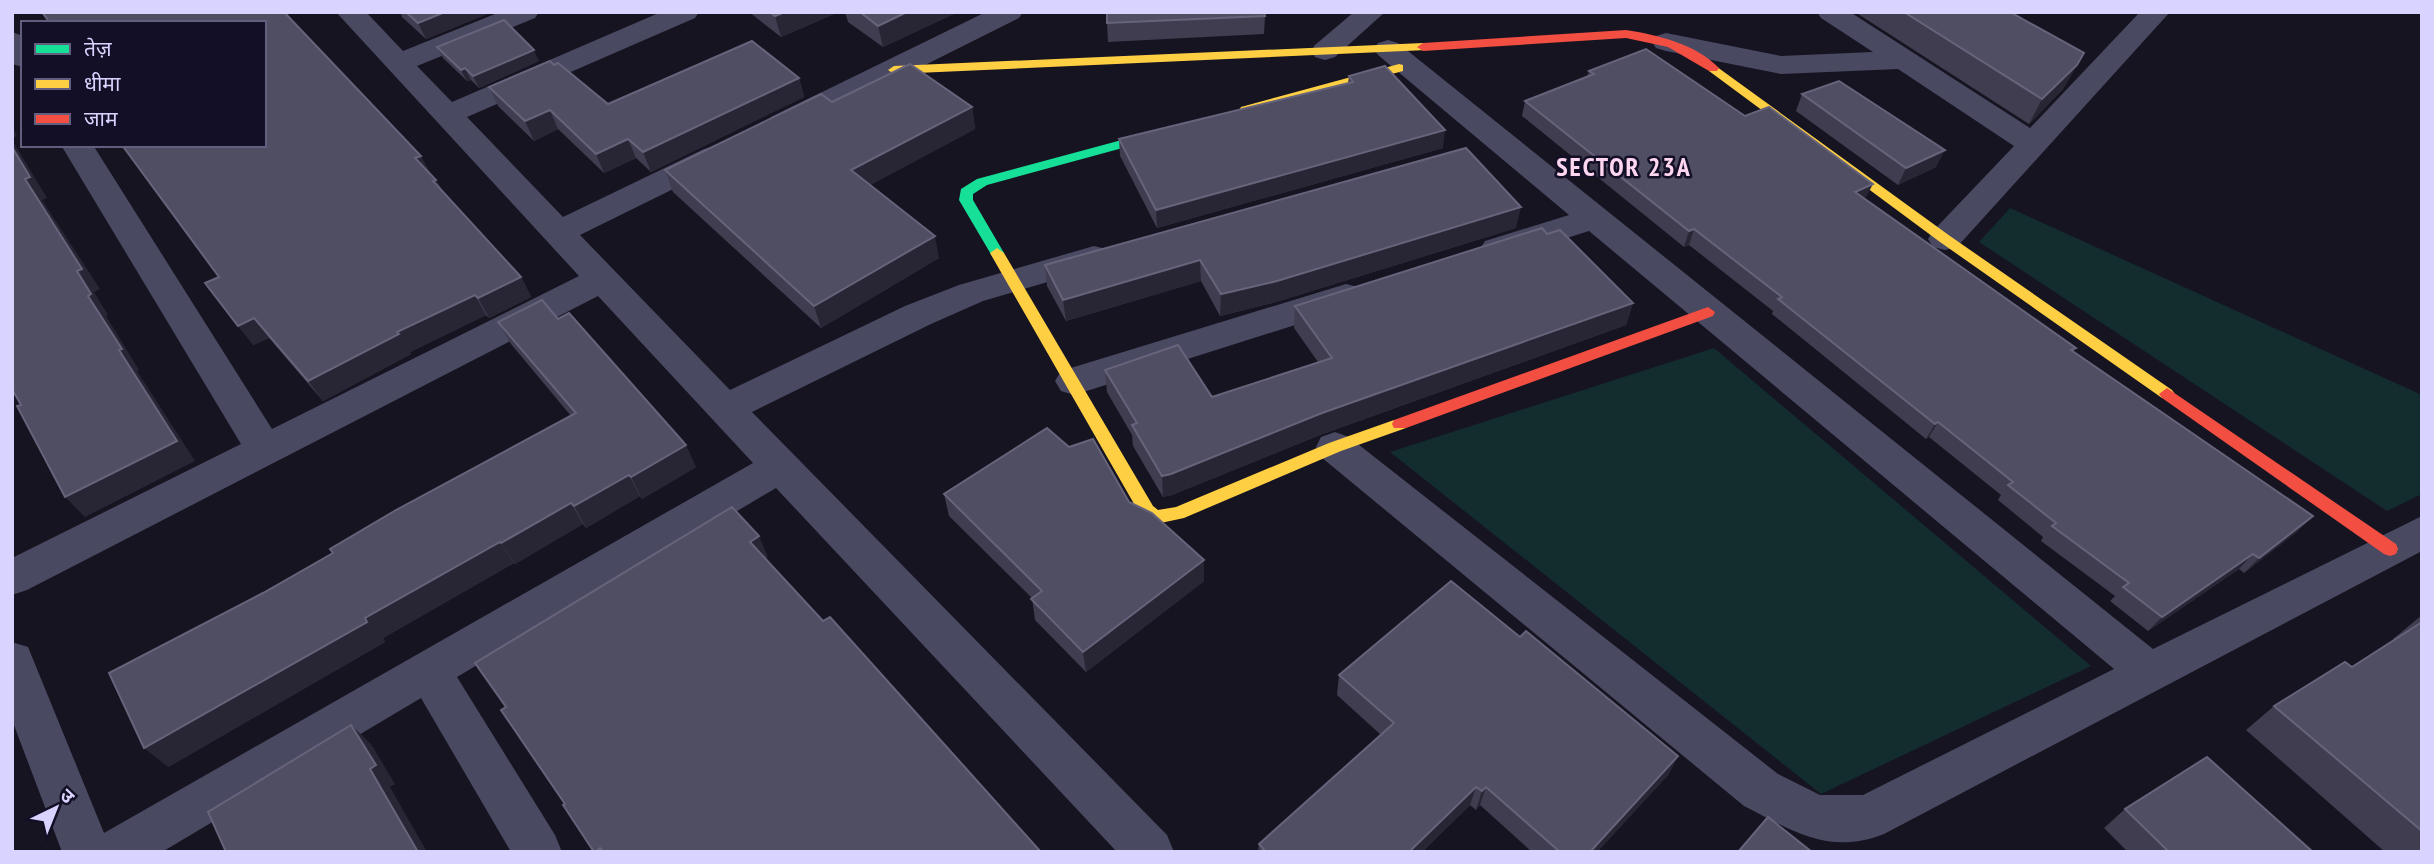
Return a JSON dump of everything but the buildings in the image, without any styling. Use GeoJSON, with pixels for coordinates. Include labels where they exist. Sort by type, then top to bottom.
{"type":"FeatureCollection","features":[{"type":"Feature","properties":{"kind":"street"},"geometry":{"type":"LineString","coordinates":[[398,63],[525,12]]}},
{"type":"Feature","properties":{"kind":"street"},"geometry":{"type":"LineString","coordinates":[[447,115],[685,12]]}},
{"type":"Feature","properties":{"kind":"street"},"geometry":{"type":"LineString","coordinates":[[559,232],[1009,12]]}},
{"type":"Feature","properties":{"kind":"street"},"geometry":{"type":"LineString","coordinates":[[1325,51],[1371,12]]}},
{"type":"Feature","properties":{"kind":"street"},"geometry":{"type":"LineString","coordinates":[[1831,12],[2034,144]]}},
{"type":"Feature","properties":{"kind":"street"},"geometry":{"type":"LineString","coordinates":[[1945,239],[2156,12]]}},
{"type":"Feature","properties":{"kind":"street"},"geometry":{"type":"LineString","coordinates":[[354,13],[725,409],[1150,852]]}},
{"type":"Feature","properties":{"kind":"street"},"geometry":{"type":"LineString","coordinates":[[894,70],[1325,51],[1398,57],[1626,34],[1781,65],[1904,60]]}},
{"type":"Feature","properties":{"kind":"street"},"geometry":{"type":"LineString","coordinates":[[1335,447],[1761,790],[1816,818],[1867,818],[2406,541],[1945,239],[1692,52],[1666,42]]}},
{"type":"Feature","properties":{"kind":"street"},"geometry":{"type":"LineString","coordinates":[[1235,113],[1398,57]]}},
{"type":"Feature","properties":{"kind":"street"},"geometry":{"type":"LineString","coordinates":[[1398,57],[2151,673]]}},
{"type":"Feature","properties":{"kind":"street"},"geometry":{"type":"LineString","coordinates":[[1182,127],[982,182],[966,192],[966,200],[1074,381],[1147,511],[1156,517],[1178,513],[1335,447],[1708,312]]}},
{"type":"Feature","properties":{"kind":"street"},"geometry":{"type":"LineString","coordinates":[[1464,155],[1504,144]]}},
{"type":"Feature","properties":{"kind":"street"},"geometry":{"type":"LineString","coordinates":[[78,147],[265,450]]}},
{"type":"Feature","properties":{"kind":"street"},"geometry":{"type":"LineString","coordinates":[[1465,259],[1595,218]]}},
{"type":"Feature","properties":{"kind":"street"},"geometry":{"type":"LineString","coordinates":[[725,409],[918,315],[1012,279],[1118,250]]}},
{"type":"Feature","properties":{"kind":"street"},"geometry":{"type":"LineString","coordinates":[[12,578],[602,279]]}},
{"type":"Feature","properties":{"kind":"street"},"geometry":{"type":"LineString","coordinates":[[1074,381],[1374,288]]}},
{"type":"Feature","properties":{"kind":"street"},"geometry":{"type":"LineString","coordinates":[[116,852],[781,466]]}},
{"type":"Feature","properties":{"kind":"street"},"geometry":{"type":"LineString","coordinates":[[12,661],[87,852]]}},
{"type":"Feature","properties":{"kind":"street"},"geometry":{"type":"LineString","coordinates":[[428,670],[538,852]]}},
{"type":"Feature","properties":{"kind":"green space"},"geometry":{"type":"Polygon","coordinates":[[[2010,208],[2422,395],[2422,494],[2387,511],[1979,242],[2010,208]]]}},
{"type":"Feature","properties":{"kind":"green space"},"geometry":{"type":"Polygon","coordinates":[[[1714,348],[2091,666],[1821,794],[1390,452],[1714,348]]]}},
{"type":"Feature","properties":{"kind":"traffic: fast"},"geometry":{"type":"LineString","coordinates":[[997,253],[966,200],[966,192],[982,182],[1170,131]]}},
{"type":"Feature","properties":{"kind":"traffic: slow"},"geometry":{"type":"LineString","coordinates":[[894,70],[1423,47]]}},
{"type":"Feature","properties":{"kind":"traffic: slow"},"geometry":{"type":"LineString","coordinates":[[1245,110],[1399,68]]}},
{"type":"Feature","properties":{"kind":"traffic: slow"},"geometry":{"type":"LineString","coordinates":[[1713,68],[1945,239],[2167,394]]}},
{"type":"Feature","properties":{"kind":"traffic: slow"},"geometry":{"type":"LineString","coordinates":[[997,253],[1147,511],[1156,517],[1178,513],[1335,447],[1400,424]]}},
{"type":"Feature","properties":{"kind":"traffic: jam"},"geometry":{"type":"LineString","coordinates":[[1423,47],[1626,34],[1672,45],[1713,68]]}},
{"type":"Feature","properties":{"kind":"traffic: jam"},"geometry":{"type":"LineString","coordinates":[[1400,424],[1708,312]]}},
{"type":"Feature","properties":{"kind":"traffic: jam"},"geometry":{"type":"LineString","coordinates":[[2167,394],[2390,549]]}},
{"type":"Feature","properties":{"kind":"district","name":"SECTOR 23A"},"geometry":{"type":"Point","coordinates":[1624,167]}}]}
